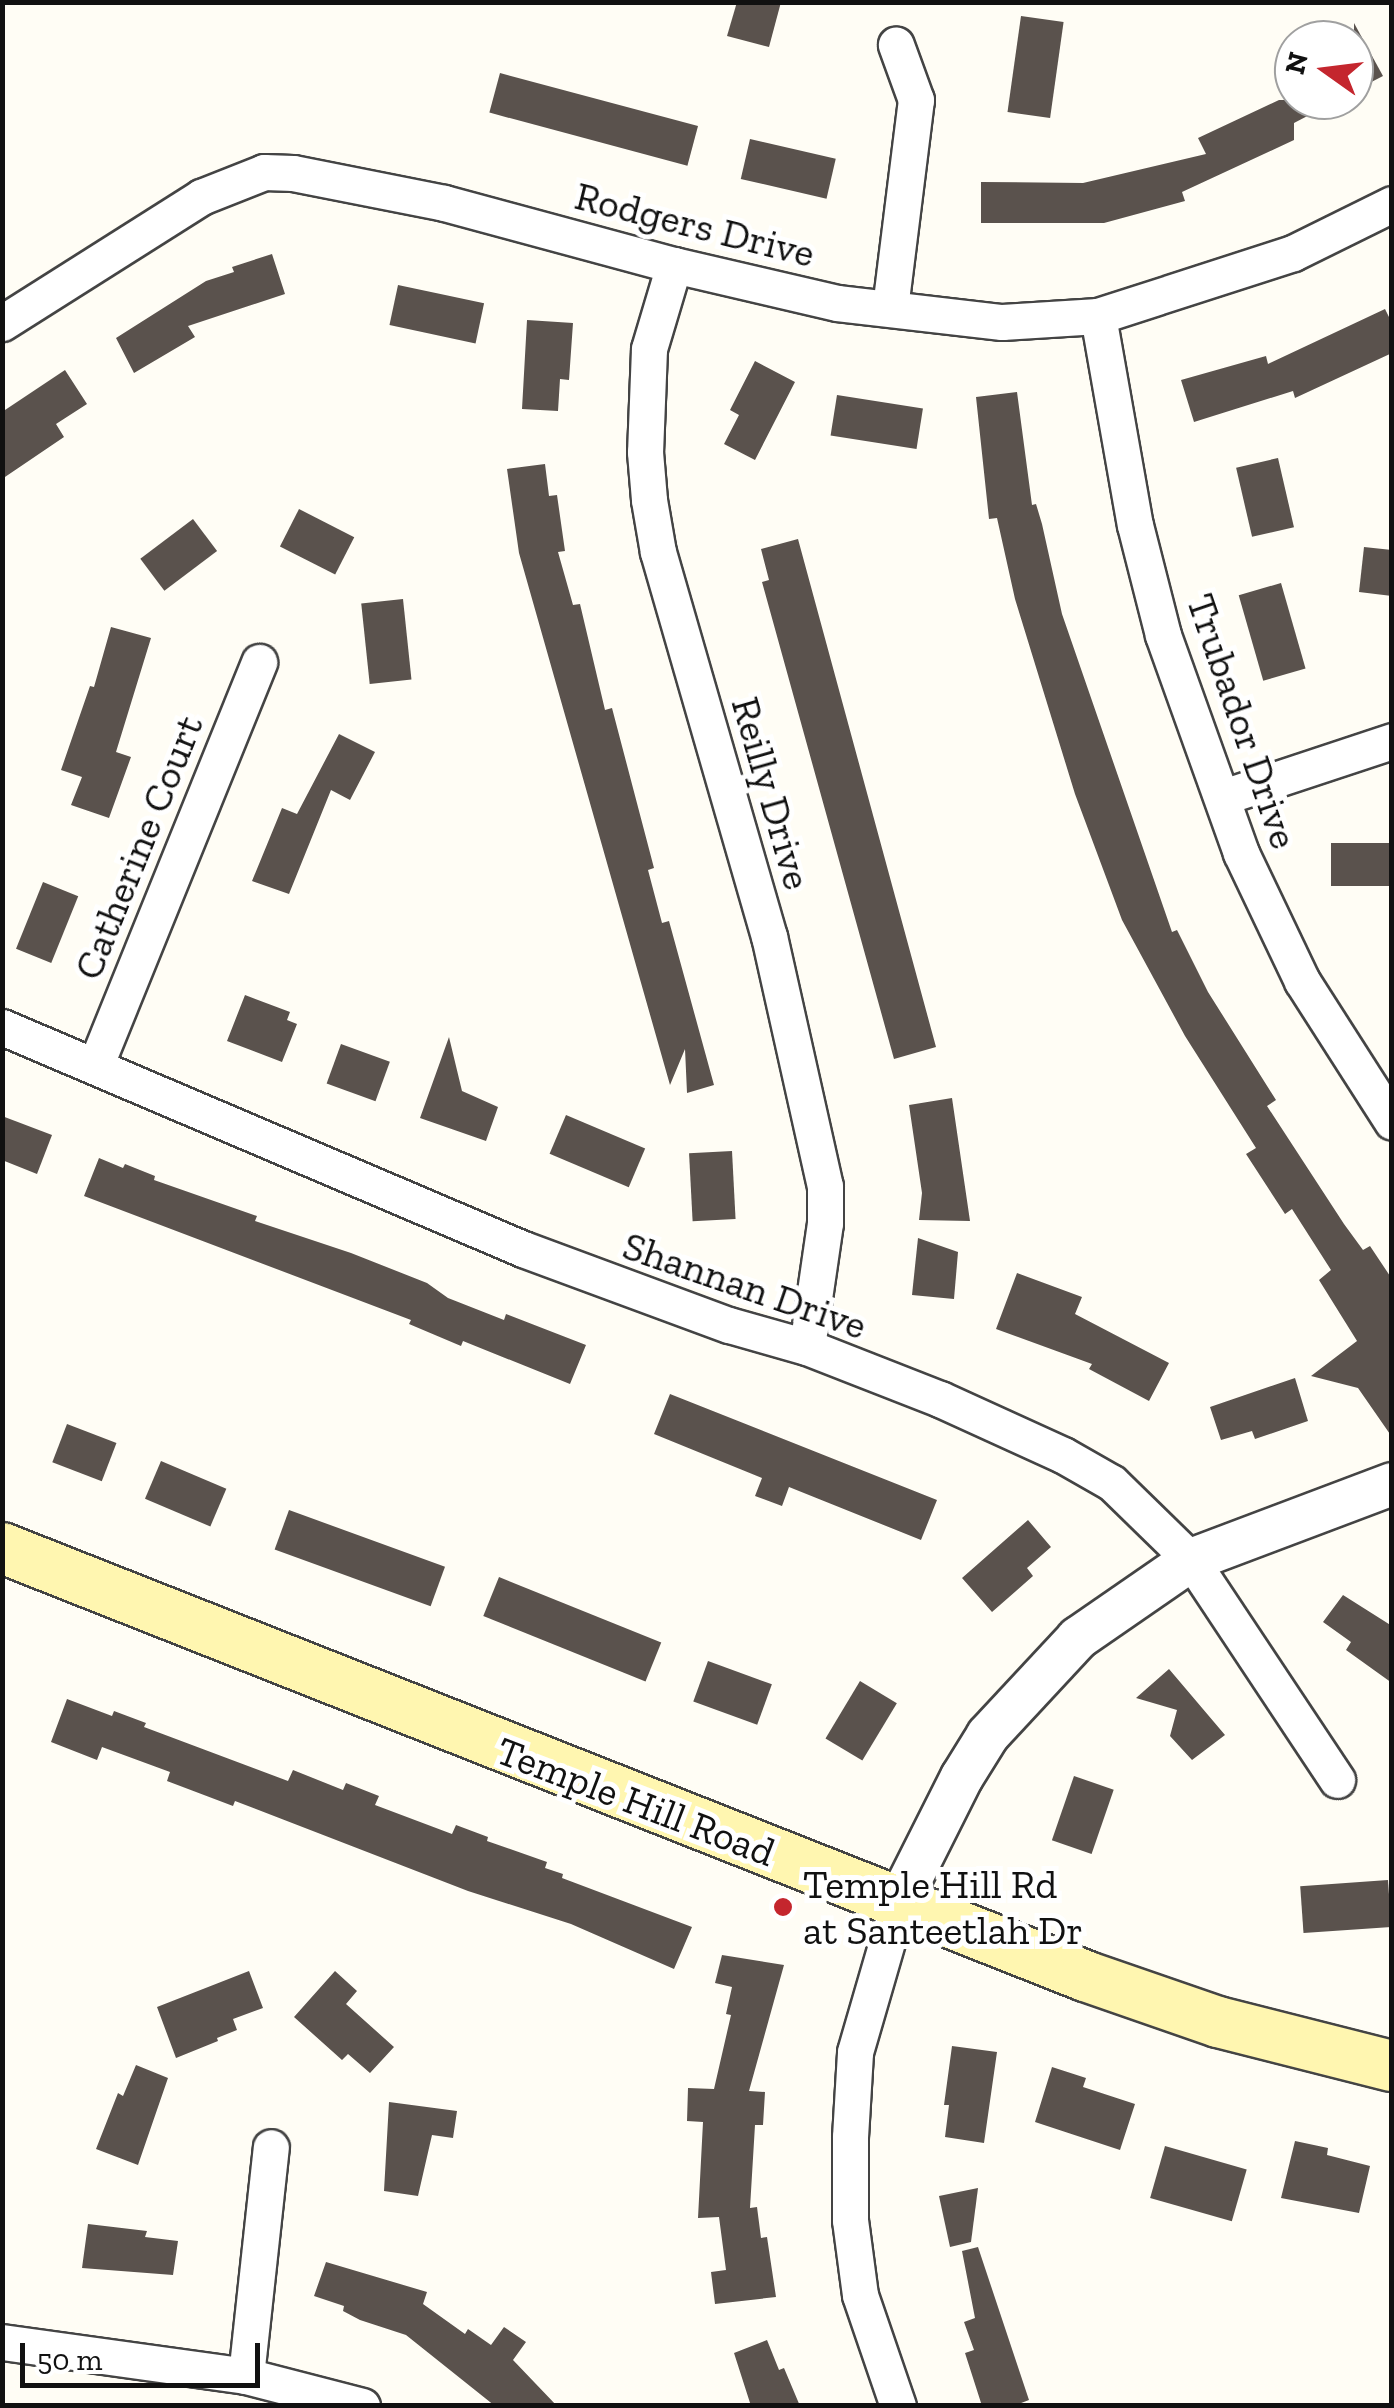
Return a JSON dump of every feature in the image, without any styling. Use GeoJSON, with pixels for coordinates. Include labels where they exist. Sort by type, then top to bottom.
{"type":"FeatureCollection","features":[{"type":"Feature","properties":{"kind":"main road","name":"Temple Hill Road"},"geometry":{"type":"LineString","coordinates":[[2,1548],[898,1904],[1218,2022],[1392,2066]]}},
{"type":"Feature","properties":{"kind":"street"},"geometry":{"type":"LineString","coordinates":[[890,308],[916,100],[896,45]]}},
{"type":"Feature","properties":{"kind":"street","name":"Rodgers Drive"},"geometry":{"type":"LineString","coordinates":[[2,323],[202,197],[264,172],[293,173],[444,203],[674,265],[837,303],[1002,322],[1098,316],[1294,253],[1392,204]]}},
{"type":"Feature","properties":{"kind":"street","name":"Reilly Drive"},"geometry":{"type":"LineString","coordinates":[[674,265],[648,349],[645,452],[649,500],[658,552],[769,936],[825,1186],[825,1223],[807,1347]]}},
{"type":"Feature","properties":{"kind":"street","name":"Trubador Drive"},"geometry":{"type":"LineString","coordinates":[[1098,316],[1135,525],[1163,635],[1241,854],[1302,980],[1392,1122]]}},
{"type":"Feature","properties":{"kind":"street","name":"Catherine Court"},"geometry":{"type":"LineString","coordinates":[[96,1064],[259,662]]}},
{"type":"Feature","properties":{"kind":"street"},"geometry":{"type":"LineString","coordinates":[[1223,797],[1392,742]]}},
{"type":"Feature","properties":{"kind":"street","name":"Shannan Drive"},"geometry":{"type":"LineString","coordinates":[[2,1028],[96,1064],[523,1249],[728,1326],[807,1347],[940,1399],[1063,1454],[1112,1483],[1192,1560],[1337,1780]]}},
{"type":"Feature","properties":{"kind":"street"},"geometry":{"type":"LineString","coordinates":[[898,2406],[860,2295],[850,2220],[855,2052],[898,1904],[962,1777],[1019,1698],[1078,1638],[1192,1560],[1392,1484]]}},
{"type":"Feature","properties":{"kind":"street"},"geometry":{"type":"LineString","coordinates":[[246,2376],[271,2146]]}},
{"type":"Feature","properties":{"kind":"street"},"geometry":{"type":"LineString","coordinates":[[2,2342],[246,2376],[362,2406]]}},
{"type":"Feature","properties":{"kind":"building"},"geometry":{"type":"Polygon","coordinates":[[[737,2],[781,2],[769,47],[727,36],[737,2]]]}},
{"type":"Feature","properties":{"kind":"building"},"geometry":{"type":"Polygon","coordinates":[[[1021,16],[1064,22],[1050,118],[1008,112],[1021,16]]]}},
{"type":"Feature","properties":{"kind":"building"},"geometry":{"type":"Polygon","coordinates":[[[1374,60],[1383,76],[1374,81],[1374,60]]]}},
{"type":"Feature","properties":{"kind":"building"},"geometry":{"type":"Polygon","coordinates":[[[500,73],[698,126],[687,166],[489,113],[500,73]]]}},
{"type":"Feature","properties":{"kind":"building"},"geometry":{"type":"Polygon","coordinates":[[[1274,102],[1274,120],[1300,120],[1294,123],[1294,140],[1182,192],[1185,201],[1104,223],[981,223],[981,182],[1083,183],[1206,154],[1198,138],[1274,102]]]}},
{"type":"Feature","properties":{"kind":"building"},"geometry":{"type":"Polygon","coordinates":[[[750,139],[836,159],[827,199],[741,179],[750,139]]]}},
{"type":"Feature","properties":{"kind":"building"},"geometry":{"type":"Polygon","coordinates":[[[272,254],[285,294],[188,326],[195,337],[134,373],[116,338],[206,281],[234,272],[232,267],[272,254]]]}},
{"type":"Feature","properties":{"kind":"building"},"geometry":{"type":"Polygon","coordinates":[[[398,285],[484,303],[476,343],[389,325],[398,285]]]}},
{"type":"Feature","properties":{"kind":"building"},"geometry":{"type":"Polygon","coordinates":[[[1385,309],[1392,323],[1392,353],[1295,398],[1293,391],[1194,422],[1181,380],[1266,356],[1268,364],[1385,309]]]}},
{"type":"Feature","properties":{"kind":"building"},"geometry":{"type":"Polygon","coordinates":[[[527,320],[573,323],[569,380],[560,379],[558,411],[522,409],[527,320]]]}},
{"type":"Feature","properties":{"kind":"building"},"geometry":{"type":"Polygon","coordinates":[[[755,361],[795,382],[755,460],[724,444],[739,415],[730,410],[755,361]]]}},
{"type":"Feature","properties":{"kind":"building"},"geometry":{"type":"Polygon","coordinates":[[[65,370],[87,404],[56,424],[64,437],[2,479],[2,412],[65,370]]]}},
{"type":"Feature","properties":{"kind":"building"},"geometry":{"type":"Polygon","coordinates":[[[1017,392],[1032,505],[1036,504],[1042,524],[1062,614],[1172,932],[1177,930],[1208,992],[1276,1100],[1267,1106],[1344,1224],[1363,1250],[1370,1246],[1392,1279],[1392,1437],[1358,1388],[1311,1376],[1357,1341],[1319,1280],[1331,1270],[1292,1209],[1285,1214],[1246,1154],[1256,1148],[1185,1036],[1122,920],[1075,794],[1015,599],[997,518],[989,519],[976,397],[1017,392]]]}},
{"type":"Feature","properties":{"kind":"building"},"geometry":{"type":"Polygon","coordinates":[[[837,395],[923,409],[917,449],[831,435],[837,395]]]}},
{"type":"Feature","properties":{"kind":"building"},"geometry":{"type":"Polygon","coordinates":[[[1278,458],[1294,527],[1252,537],[1236,468],[1278,458]]]}},
{"type":"Feature","properties":{"kind":"building"},"geometry":{"type":"Polygon","coordinates":[[[545,464],[549,496],[557,495],[565,551],[558,552],[573,605],[580,604],[605,710],[612,708],[654,868],[648,870],[662,923],[669,921],[714,1085],[687,1093],[685,1049],[670,1085],[519,553],[507,469],[545,464]]]}},
{"type":"Feature","properties":{"kind":"building"},"geometry":{"type":"Polygon","coordinates":[[[299,509],[354,537],[335,575],[280,546],[299,509]]]}},
{"type":"Feature","properties":{"kind":"building"},"geometry":{"type":"Polygon","coordinates":[[[193,519],[217,551],[164,591],[140,559],[193,519]]]}},
{"type":"Feature","properties":{"kind":"building"},"geometry":{"type":"Polygon","coordinates":[[[798,539],[936,1047],[894,1059],[762,582],[769,580],[761,549],[798,539]]]}},
{"type":"Feature","properties":{"kind":"building"},"geometry":{"type":"Polygon","coordinates":[[[1364,547],[1392,550],[1392,596],[1359,592],[1364,547]]]}},
{"type":"Feature","properties":{"kind":"building"},"geometry":{"type":"Polygon","coordinates":[[[1281,583],[1306,669],[1263,681],[1239,595],[1281,583]]]}},
{"type":"Feature","properties":{"kind":"building"},"geometry":{"type":"Polygon","coordinates":[[[403,599],[411,680],[370,684],[361,603],[403,599]]]}},
{"type":"Feature","properties":{"kind":"building"},"geometry":{"type":"Polygon","coordinates":[[[111,627],[151,638],[116,752],[131,757],[109,818],[71,805],[82,777],[61,770],[90,686],[94,687],[111,627]]]}},
{"type":"Feature","properties":{"kind":"building"},"geometry":{"type":"Polygon","coordinates":[[[339,734],[375,752],[350,800],[331,790],[289,894],[252,881],[282,808],[297,814],[339,734]]]}},
{"type":"Feature","properties":{"kind":"building"},"geometry":{"type":"Polygon","coordinates":[[[1331,843],[1392,843],[1392,886],[1331,886],[1331,843]]]}},
{"type":"Feature","properties":{"kind":"building"},"geometry":{"type":"Polygon","coordinates":[[[43,882],[78,896],[51,963],[16,949],[43,882]]]}},
{"type":"Feature","properties":{"kind":"building"},"geometry":{"type":"Polygon","coordinates":[[[245,995],[290,1012],[287,1020],[297,1024],[282,1062],[227,1041],[245,995]]]}},
{"type":"Feature","properties":{"kind":"building"},"geometry":{"type":"Polygon","coordinates":[[[449,1037],[462,1091],[498,1107],[486,1141],[420,1118],[449,1037]]]}},
{"type":"Feature","properties":{"kind":"building"},"geometry":{"type":"Polygon","coordinates":[[[341,1044],[390,1062],[375,1101],[327,1083],[341,1044]]]}},
{"type":"Feature","properties":{"kind":"building"},"geometry":{"type":"Polygon","coordinates":[[[952,1098],[970,1221],[919,1220],[922,1193],[909,1105],[952,1098]]]}},
{"type":"Feature","properties":{"kind":"building"},"geometry":{"type":"Polygon","coordinates":[[[566,1115],[645,1149],[629,1187],[550,1154],[566,1115]]]}},
{"type":"Feature","properties":{"kind":"building"},"geometry":{"type":"Polygon","coordinates":[[[2,1116],[52,1135],[37,1174],[2,1160],[2,1116]]]}},
{"type":"Feature","properties":{"kind":"building"},"geometry":{"type":"Polygon","coordinates":[[[732,1151],[736,1219],[693,1221],[689,1153],[732,1151]]]}},
{"type":"Feature","properties":{"kind":"building"},"geometry":{"type":"Polygon","coordinates":[[[99,1158],[123,1168],[125,1164],[155,1176],[154,1180],[257,1216],[255,1221],[427,1283],[448,1298],[504,1320],[506,1314],[586,1345],[570,1384],[463,1341],[461,1346],[409,1324],[411,1320],[84,1196],[99,1158]]]}},
{"type":"Feature","properties":{"kind":"building"},"geometry":{"type":"Polygon","coordinates":[[[918,1238],[958,1252],[954,1299],[912,1295],[918,1238]]]}},
{"type":"Feature","properties":{"kind":"building"},"geometry":{"type":"Polygon","coordinates":[[[1017,1273],[1082,1297],[1075,1314],[1169,1363],[1149,1401],[1089,1369],[1092,1364],[996,1329],[1017,1273]]]}},
{"type":"Feature","properties":{"kind":"building"},"geometry":{"type":"Polygon","coordinates":[[[1295,1378],[1308,1421],[1255,1439],[1252,1431],[1221,1440],[1210,1407],[1295,1378]]]}},
{"type":"Feature","properties":{"kind":"building"},"geometry":{"type":"Polygon","coordinates":[[[670,1394],[937,1500],[921,1540],[789,1487],[782,1506],[755,1496],[762,1478],[654,1434],[670,1394]]]}},
{"type":"Feature","properties":{"kind":"building"},"geometry":{"type":"Polygon","coordinates":[[[67,1424],[116,1443],[102,1481],[52,1462],[67,1424]]]}},
{"type":"Feature","properties":{"kind":"building"},"geometry":{"type":"Polygon","coordinates":[[[161,1461],[226,1489],[210,1526],[145,1499],[161,1461]]]}},
{"type":"Feature","properties":{"kind":"building"},"geometry":{"type":"Polygon","coordinates":[[[289,1510],[445,1567],[431,1606],[275,1549],[289,1510]]]}},
{"type":"Feature","properties":{"kind":"building"},"geometry":{"type":"Polygon","coordinates":[[[1028,1520],[1051,1547],[1027,1568],[1033,1576],[992,1612],[962,1578],[1028,1520]]]}},
{"type":"Feature","properties":{"kind":"building"},"geometry":{"type":"Polygon","coordinates":[[[499,1577],[661,1643],[646,1681],[483,1616],[499,1577]]]}},
{"type":"Feature","properties":{"kind":"building"},"geometry":{"type":"Polygon","coordinates":[[[1343,1595],[1392,1626],[1392,1683],[1346,1650],[1351,1642],[1323,1622],[1343,1595]]]}},
{"type":"Feature","properties":{"kind":"building"},"geometry":{"type":"Polygon","coordinates":[[[708,1661],[772,1684],[757,1725],[693,1701],[708,1661]]]}},
{"type":"Feature","properties":{"kind":"building"},"geometry":{"type":"Polygon","coordinates":[[[1169,1669],[1225,1735],[1192,1760],[1170,1736],[1177,1710],[1136,1698],[1169,1669]]]}},
{"type":"Feature","properties":{"kind":"building"},"geometry":{"type":"Polygon","coordinates":[[[860,1681],[897,1703],[862,1761],[825,1738],[860,1681]]]}},
{"type":"Feature","properties":{"kind":"building"},"geometry":{"type":"Polygon","coordinates":[[[67,1699],[112,1716],[114,1711],[146,1723],[144,1727],[288,1781],[293,1770],[343,1790],[346,1783],[379,1796],[375,1805],[452,1834],[456,1825],[488,1837],[487,1841],[547,1862],[545,1868],[563,1874],[562,1878],[692,1927],[674,1969],[571,1924],[468,1891],[235,1801],[233,1806],[167,1781],[170,1772],[102,1747],[97,1760],[51,1742],[67,1699]]]}},
{"type":"Feature","properties":{"kind":"building"},"geometry":{"type":"Polygon","coordinates":[[[1074,1776],[1114,1790],[1092,1854],[1052,1840],[1074,1776]]]}},
{"type":"Feature","properties":{"kind":"building"},"geometry":{"type":"Polygon","coordinates":[[[1388,1880],[1391,1927],[1303,1933],[1300,1886],[1388,1880]]]}},
{"type":"Feature","properties":{"kind":"building"},"geometry":{"type":"Polygon","coordinates":[[[722,1955],[784,1965],[749,2091],[765,2092],[763,2125],[755,2125],[750,2208],[757,2207],[761,2238],[767,2237],[776,2297],[715,2304],[711,2272],[726,2270],[719,2217],[698,2218],[703,2122],[687,2121],[688,2088],[714,2089],[731,2015],[726,2014],[732,1987],[715,1983],[722,1955]]]}},
{"type":"Feature","properties":{"kind":"building"},"geometry":{"type":"Polygon","coordinates":[[[249,1971],[263,2008],[233,2019],[237,2030],[217,2038],[218,2041],[176,2058],[157,2007],[249,1971]]]}},
{"type":"Feature","properties":{"kind":"building"},"geometry":{"type":"Polygon","coordinates":[[[335,1971],[357,1991],[346,2004],[394,2047],[370,2073],[348,2054],[342,2060],[294,2017],[335,1971]]]}},
{"type":"Feature","properties":{"kind":"building"},"geometry":{"type":"Polygon","coordinates":[[[952,2046],[997,2052],[984,2143],[945,2137],[949,2105],[944,2105],[952,2046]]]}},
{"type":"Feature","properties":{"kind":"building"},"geometry":{"type":"Polygon","coordinates":[[[136,2065],[168,2078],[138,2165],[96,2149],[118,2093],[123,2096],[136,2065]]]}},
{"type":"Feature","properties":{"kind":"building"},"geometry":{"type":"Polygon","coordinates":[[[1052,2067],[1086,2078],[1083,2087],[1135,2104],[1120,2150],[1035,2122],[1052,2067]]]}},
{"type":"Feature","properties":{"kind":"building"},"geometry":{"type":"Polygon","coordinates":[[[389,2102],[457,2111],[453,2138],[432,2135],[418,2196],[384,2191],[389,2102]]]}},
{"type":"Feature","properties":{"kind":"building"},"geometry":{"type":"Polygon","coordinates":[[[1295,2141],[1328,2148],[1327,2155],[1370,2166],[1359,2213],[1281,2198],[1295,2141]]]}},
{"type":"Feature","properties":{"kind":"building"},"geometry":{"type":"Polygon","coordinates":[[[1165,2146],[1247,2169],[1232,2221],[1150,2198],[1165,2146]]]}},
{"type":"Feature","properties":{"kind":"building"},"geometry":{"type":"Polygon","coordinates":[[[978,2188],[971,2242],[950,2247],[939,2196],[978,2188]]]}},
{"type":"Feature","properties":{"kind":"building"},"geometry":{"type":"Polygon","coordinates":[[[88,2224],[147,2231],[145,2237],[178,2241],[173,2275],[82,2268],[88,2224]]]}},
{"type":"Feature","properties":{"kind":"building"},"geometry":{"type":"Polygon","coordinates":[[[978,2247],[1029,2400],[1013,2406],[982,2406],[965,2353],[974,2350],[964,2322],[975,2318],[962,2251],[978,2247]]]}},
{"type":"Feature","properties":{"kind":"building"},"geometry":{"type":"Polygon","coordinates":[[[326,2262],[427,2292],[423,2304],[465,2334],[468,2329],[491,2345],[504,2327],[526,2342],[513,2360],[557,2406],[495,2406],[406,2335],[360,2320],[343,2311],[344,2306],[314,2296],[326,2262]]]}},
{"type":"Feature","properties":{"kind":"building"},"geometry":{"type":"Polygon","coordinates":[[[767,2340],[800,2406],[751,2406],[734,2353],[767,2340]]]}},
{"type":"Feature","properties":{"kind":"place","name":"Temple Hill Rd at Santeetlah Dr"},"geometry":{"type":"Point","coordinates":[783,1907]}}]}
